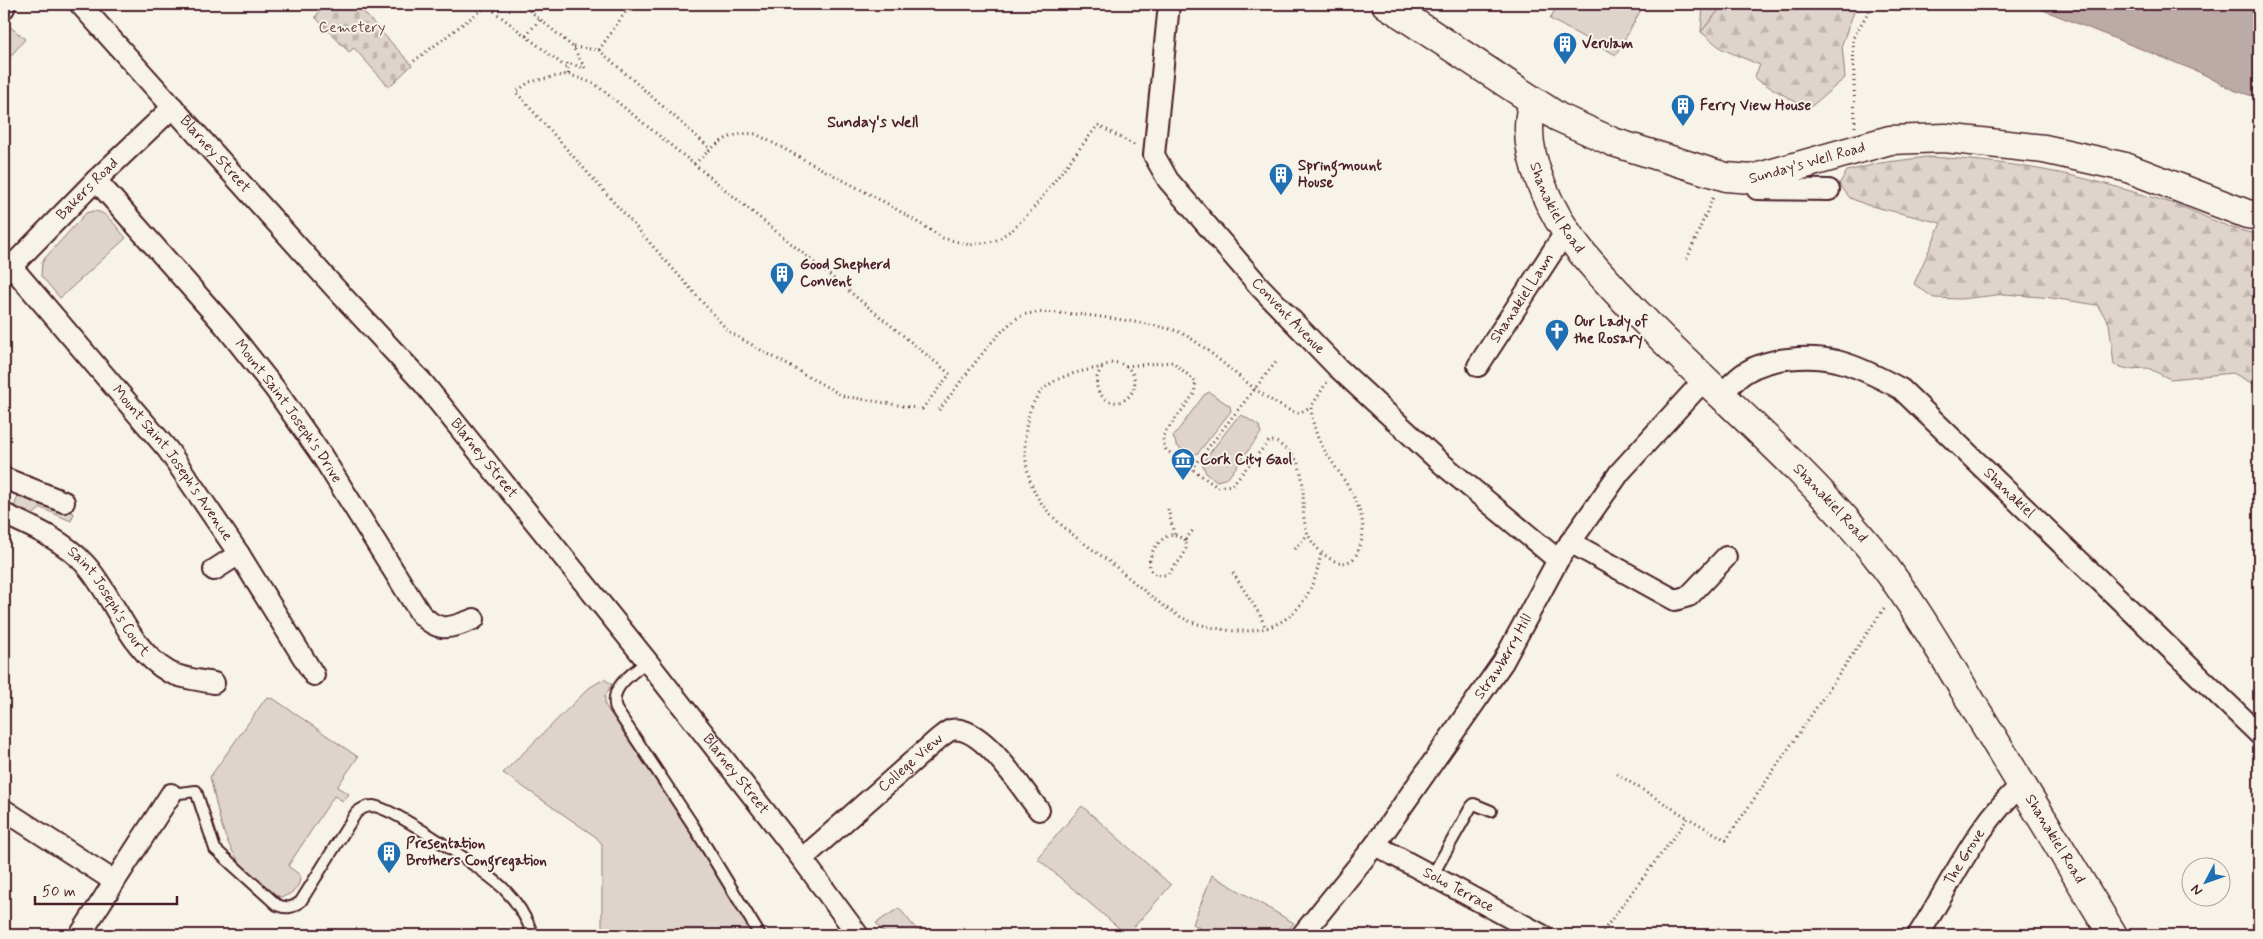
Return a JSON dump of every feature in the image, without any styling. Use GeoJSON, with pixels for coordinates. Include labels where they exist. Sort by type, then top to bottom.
{"type":"FeatureCollection","features":[{"type":"Feature","properties":{"kind":"street"},"geometry":{"type":"LineString","coordinates":[[4,8],[5,4]]}},
{"type":"Feature","properties":{"kind":"street","name":"Blarney Street"},"geometry":{"type":"LineString","coordinates":[[80,4],[424,384],[802,859],[858,935]]}},
{"type":"Feature","properties":{"kind":"street"},"geometry":{"type":"LineString","coordinates":[[1154,156],[1169,4]]}},
{"type":"Feature","properties":{"kind":"street","name":"Sunday's Well Road"},"geometry":{"type":"LineString","coordinates":[[1386,4],[1558,117],[1613,142],[1726,177],[1752,179],[1890,140],[1945,138],[2044,149],[2109,163],[2156,177],[2247,214],[2259,216]]}},
{"type":"Feature","properties":{"kind":"street","name":"Shanakiel Road"},"geometry":{"type":"LineString","coordinates":[[1533,102],[1528,124],[1535,160],[1544,190],[1566,231],[1619,294],[1712,388],[1810,482],[1867,544],[1946,660],[2112,935]]}},
{"type":"Feature","properties":{"kind":"street","name":"Bakers Road"},"geometry":{"type":"LineString","coordinates":[[8,270],[96,180],[172,107]]}},
{"type":"Feature","properties":{"kind":"street","name":"Convent Avenue"},"geometry":{"type":"LineString","coordinates":[[1154,156],[1177,192],[1260,287],[1338,368],[1441,463],[1558,560]]}},
{"type":"Feature","properties":{"kind":"street"},"geometry":{"type":"LineString","coordinates":[[1752,179],[1758,189],[1829,190]]}},
{"type":"Feature","properties":{"kind":"street","name":"Mount Saint Joseph's Drive"},"geometry":{"type":"LineString","coordinates":[[96,180],[225,326],[275,389],[326,461],[420,613],[430,624],[440,628],[452,628],[474,619]]}},
{"type":"Feature","properties":{"kind":"street","name":"Shanakiel Lawn"},"geometry":{"type":"LineString","coordinates":[[1478,366],[1566,231]]}},
{"type":"Feature","properties":{"kind":"street","name":"Mount Saint Joseph's Avenue"},"geometry":{"type":"LineString","coordinates":[[8,270],[147,422],[188,478],[239,554],[314,675]]}},
{"type":"Feature","properties":{"kind":"street","name":"Shanakiel"},"geometry":{"type":"LineString","coordinates":[[1712,388],[1770,363],[1797,359],[1836,361],[1877,376],[1901,389],[2259,734]]}},
{"type":"Feature","properties":{"kind":"street","name":"Strawberry Hill"},"geometry":{"type":"LineString","coordinates":[[1302,935],[1375,846],[1503,662],[1558,560],[1625,466],[1712,388]]}},
{"type":"Feature","properties":{"kind":"street"},"geometry":{"type":"LineString","coordinates":[[4,503],[9,480],[64,502]]}},
{"type":"Feature","properties":{"kind":"street","name":"Saint Joseph's Court"},"geometry":{"type":"LineString","coordinates":[[4,514],[41,532],[76,555],[95,576],[130,633],[152,658],[170,672],[214,682]]}},
{"type":"Feature","properties":{"kind":"street"},"geometry":{"type":"LineString","coordinates":[[1570,542],[1675,600],[1689,596],[1726,557]]}},
{"type":"Feature","properties":{"kind":"street"},"geometry":{"type":"LineString","coordinates":[[214,570],[239,554]]}},
{"type":"Feature","properties":{"kind":"street","name":"College View"},"geometry":{"type":"LineString","coordinates":[[802,859],[938,739],[952,730],[964,731],[980,740],[1021,785],[1039,810]]}},
{"type":"Feature","properties":{"kind":"street","name":"The Grove"},"geometry":{"type":"LineString","coordinates":[[1918,935],[1990,819],[2004,800],[2022,785]]}},
{"type":"Feature","properties":{"kind":"street"},"geometry":{"type":"LineString","coordinates":[[80,935],[171,794]]}},
{"type":"Feature","properties":{"kind":"street"},"geometry":{"type":"LineString","coordinates":[[4,810],[114,881]]}},
{"type":"Feature","properties":{"kind":"street","name":"Soho Terrace"},"geometry":{"type":"LineString","coordinates":[[1375,846],[1542,935]]}},
{"type":"Feature","properties":{"kind":"lane"},"geometry":{"type":"LineString","coordinates":[[646,661],[617,687],[614,702],[616,709],[701,837],[760,935]]}},
{"type":"Feature","properties":{"kind":"lane"},"geometry":{"type":"LineString","coordinates":[[171,794],[196,791],[215,849],[277,905],[285,908],[294,906],[301,901],[356,813],[364,807],[373,806],[400,816],[493,879],[516,903],[529,932]]}},
{"type":"Feature","properties":{"kind":"lane"},"geometry":{"type":"LineString","coordinates":[[1432,876],[1471,807],[1474,804],[1491,811]]}},
{"type":"Feature","properties":{"kind":"path"},"geometry":{"type":"LineString","coordinates":[[494,11],[500,4]]}},
{"type":"Feature","properties":{"kind":"path"},"geometry":{"type":"LineString","coordinates":[[522,4],[573,47],[585,68],[567,63],[568,74]]}},
{"type":"Feature","properties":{"kind":"path"},"geometry":{"type":"LineString","coordinates":[[599,50],[630,4]]}},
{"type":"Feature","properties":{"kind":"path"},"geometry":{"type":"LineString","coordinates":[[1854,119],[1853,38],[1874,4]]}},
{"type":"Feature","properties":{"kind":"path"},"geometry":{"type":"LineString","coordinates":[[414,62],[487,6],[567,69]]}},
{"type":"Feature","properties":{"kind":"path"},"geometry":{"type":"LineString","coordinates":[[526,36],[540,19]]}},
{"type":"Feature","properties":{"kind":"path"},"geometry":{"type":"LineString","coordinates":[[573,47],[599,50],[711,149]]}},
{"type":"Feature","properties":{"kind":"path"},"geometry":{"type":"LineString","coordinates":[[568,74],[595,84],[694,164],[950,374],[922,408],[843,396],[729,332],[516,92],[528,82],[568,74]]}},
{"type":"Feature","properties":{"kind":"path"},"geometry":{"type":"LineString","coordinates":[[694,164],[725,138],[741,133],[756,134],[888,204],[943,238],[970,245],[995,241],[1013,229],[1032,210],[1098,125],[1154,156]]}},
{"type":"Feature","properties":{"kind":"path"},"geometry":{"type":"LineString","coordinates":[[1687,259],[1716,190]]}},
{"type":"Feature","properties":{"kind":"path"},"geometry":{"type":"LineString","coordinates":[[939,410],[1000,333],[1020,316],[1030,312],[1061,312],[1173,330],[1196,341],[1277,404],[1292,412],[1300,413],[1311,407],[1338,368]]}},
{"type":"Feature","properties":{"kind":"path"},"geometry":{"type":"LineString","coordinates":[[1311,407],[1313,425],[1320,441],[1344,476],[1354,498],[1363,526],[1363,538],[1356,556],[1350,561],[1342,563],[1334,561],[1314,547],[1308,534],[1300,468],[1295,458],[1275,441],[1264,445],[1228,487],[1217,487],[1166,450],[1162,438],[1194,394],[1196,382],[1173,362],[1126,366],[1114,363],[1102,368],[1057,378],[1046,385],[1032,407],[1026,434],[1027,468],[1030,481],[1040,502],[1060,522],[1180,617],[1192,622],[1221,629],[1254,631],[1280,624],[1299,607],[1314,580],[1321,552]]}},
{"type":"Feature","properties":{"kind":"path"},"geometry":{"type":"LineString","coordinates":[[1188,473],[1190,468],[1276,362]]}},
{"type":"Feature","properties":{"kind":"path"},"geometry":{"type":"LineString","coordinates":[[1102,368],[1098,373],[1096,386],[1102,398],[1114,402],[1126,399],[1134,388],[1134,376],[1126,366]]}},
{"type":"Feature","properties":{"kind":"path"},"geometry":{"type":"LineString","coordinates":[[1168,509],[1174,534]]}},
{"type":"Feature","properties":{"kind":"path"},"geometry":{"type":"LineString","coordinates":[[1185,540],[1194,529]]}},
{"type":"Feature","properties":{"kind":"path"},"geometry":{"type":"LineString","coordinates":[[1174,534],[1185,540],[1187,545],[1186,551],[1168,574],[1158,574],[1150,567],[1148,558],[1164,537],[1174,534]]}},
{"type":"Feature","properties":{"kind":"path"},"geometry":{"type":"LineString","coordinates":[[1295,549],[1308,534]]}},
{"type":"Feature","properties":{"kind":"path"},"geometry":{"type":"LineString","coordinates":[[1232,573],[1260,615],[1266,629]]}},
{"type":"Feature","properties":{"kind":"path"},"geometry":{"type":"LineString","coordinates":[[1617,774],[1726,840],[1898,588]]}},
{"type":"Feature","properties":{"kind":"path"},"geometry":{"type":"LineString","coordinates":[[1600,935],[1688,818]]}},
{"type":"Feature","properties":{"kind":"green space","name":"Cemetery"},"geometry":{"type":"Polygon","coordinates":[[[326,4],[356,4],[412,65],[389,87],[354,48],[349,52],[315,17],[326,4]]]}},
{"type":"Feature","properties":{"kind":"green space"},"geometry":{"type":"Polygon","coordinates":[[[1558,4],[1644,4],[1616,55],[1550,19],[1558,4]]]}},
{"type":"Feature","properties":{"kind":"green space"},"geometry":{"type":"Polygon","coordinates":[[[1703,4],[1724,4],[1701,32],[1703,4]]]}},
{"type":"Feature","properties":{"kind":"green space"},"geometry":{"type":"Polygon","coordinates":[[[1724,4],[1857,4],[1842,44],[1845,78],[1808,109],[1754,78],[1760,65],[1722,49],[1701,32],[1724,4]]]}},
{"type":"Feature","properties":{"kind":"green space"},"geometry":{"type":"Polygon","coordinates":[[[8,25],[25,39],[4,64],[4,34],[8,25]]]}},
{"type":"Feature","properties":{"kind":"green space"},"geometry":{"type":"Polygon","coordinates":[[[1927,157],[2008,164],[2088,179],[2170,203],[2229,226],[2259,234],[2259,387],[2233,373],[2170,379],[2148,368],[2128,369],[2114,365],[2109,323],[2097,305],[2052,298],[2005,294],[1961,299],[1934,298],[1914,284],[1941,223],[1867,205],[1850,198],[1839,184],[1847,171],[1880,163],[1927,157]]]}},
{"type":"Feature","properties":{"kind":"green space"},"geometry":{"type":"Polygon","coordinates":[[[94,211],[108,217],[126,238],[60,298],[41,276],[42,263],[86,213],[94,211]]]}},
{"type":"Feature","properties":{"kind":"green space"},"geometry":{"type":"Polygon","coordinates":[[[1209,392],[1230,406],[1231,411],[1198,453],[1190,455],[1177,446],[1173,437],[1204,395],[1209,392]]]}},
{"type":"Feature","properties":{"kind":"green space"},"geometry":{"type":"Polygon","coordinates":[[[1242,415],[1259,426],[1261,433],[1228,478],[1217,481],[1206,473],[1202,463],[1236,419],[1242,415]]]}},
{"type":"Feature","properties":{"kind":"green space"},"geometry":{"type":"Polygon","coordinates":[[[29,495],[74,513],[71,521],[41,508],[31,516],[14,507],[18,496],[29,495]]]}},
{"type":"Feature","properties":{"kind":"green space"},"geometry":{"type":"Polygon","coordinates":[[[604,679],[612,684],[605,696],[605,705],[717,873],[753,935],[602,935],[602,844],[596,837],[503,773],[589,688],[604,679]]]}},
{"type":"Feature","properties":{"kind":"green space"},"geometry":{"type":"Polygon","coordinates":[[[266,698],[274,699],[358,757],[337,787],[349,794],[343,801],[334,796],[288,866],[300,875],[300,879],[296,889],[282,897],[270,892],[247,871],[230,847],[221,822],[210,777],[266,698]]]}},
{"type":"Feature","properties":{"kind":"green space"},"geometry":{"type":"Polygon","coordinates":[[[1082,806],[1171,885],[1127,935],[1037,858],[1082,806]]]}},
{"type":"Feature","properties":{"kind":"green space"},"geometry":{"type":"Polygon","coordinates":[[[1212,875],[1294,923],[1284,935],[1211,935],[1193,924],[1212,875]]]}},
{"type":"Feature","properties":{"kind":"green space"},"geometry":{"type":"Polygon","coordinates":[[[899,908],[921,935],[886,935],[876,923],[899,908]]]}},
{"type":"Feature","properties":{"kind":"shaded area"},"geometry":{"type":"Polygon","coordinates":[[[2028,4],[2259,4],[2259,98],[2233,90],[2199,72],[2028,4]]]}},
{"type":"Feature","properties":{"kind":"place","name":"Verulam"},"geometry":{"type":"Point","coordinates":[1565,65]}},
{"type":"Feature","properties":{"kind":"place","name":"Ferry View House"},"geometry":{"type":"Point","coordinates":[1683,127]}},
{"type":"Feature","properties":{"kind":"place","name":"Springmount House"},"geometry":{"type":"Point","coordinates":[1281,196]}},
{"type":"Feature","properties":{"kind":"place","name":"Good Shepherd Convent"},"geometry":{"type":"Point","coordinates":[782,295]}},
{"type":"Feature","properties":{"kind":"place","name":"Our Lady of the Rosary"},"geometry":{"type":"Point","coordinates":[1557,352]}},
{"type":"Feature","properties":{"kind":"place","name":"Cork City Gaol"},"geometry":{"type":"Point","coordinates":[1183,481]}},
{"type":"Feature","properties":{"kind":"place","name":"Presentation Brothers Congregation"},"geometry":{"type":"Point","coordinates":[389,874]}},
{"type":"Feature","properties":{"kind":"district","name":"Sunday's Well"},"geometry":{"type":"Point","coordinates":[873,122]}}]}
